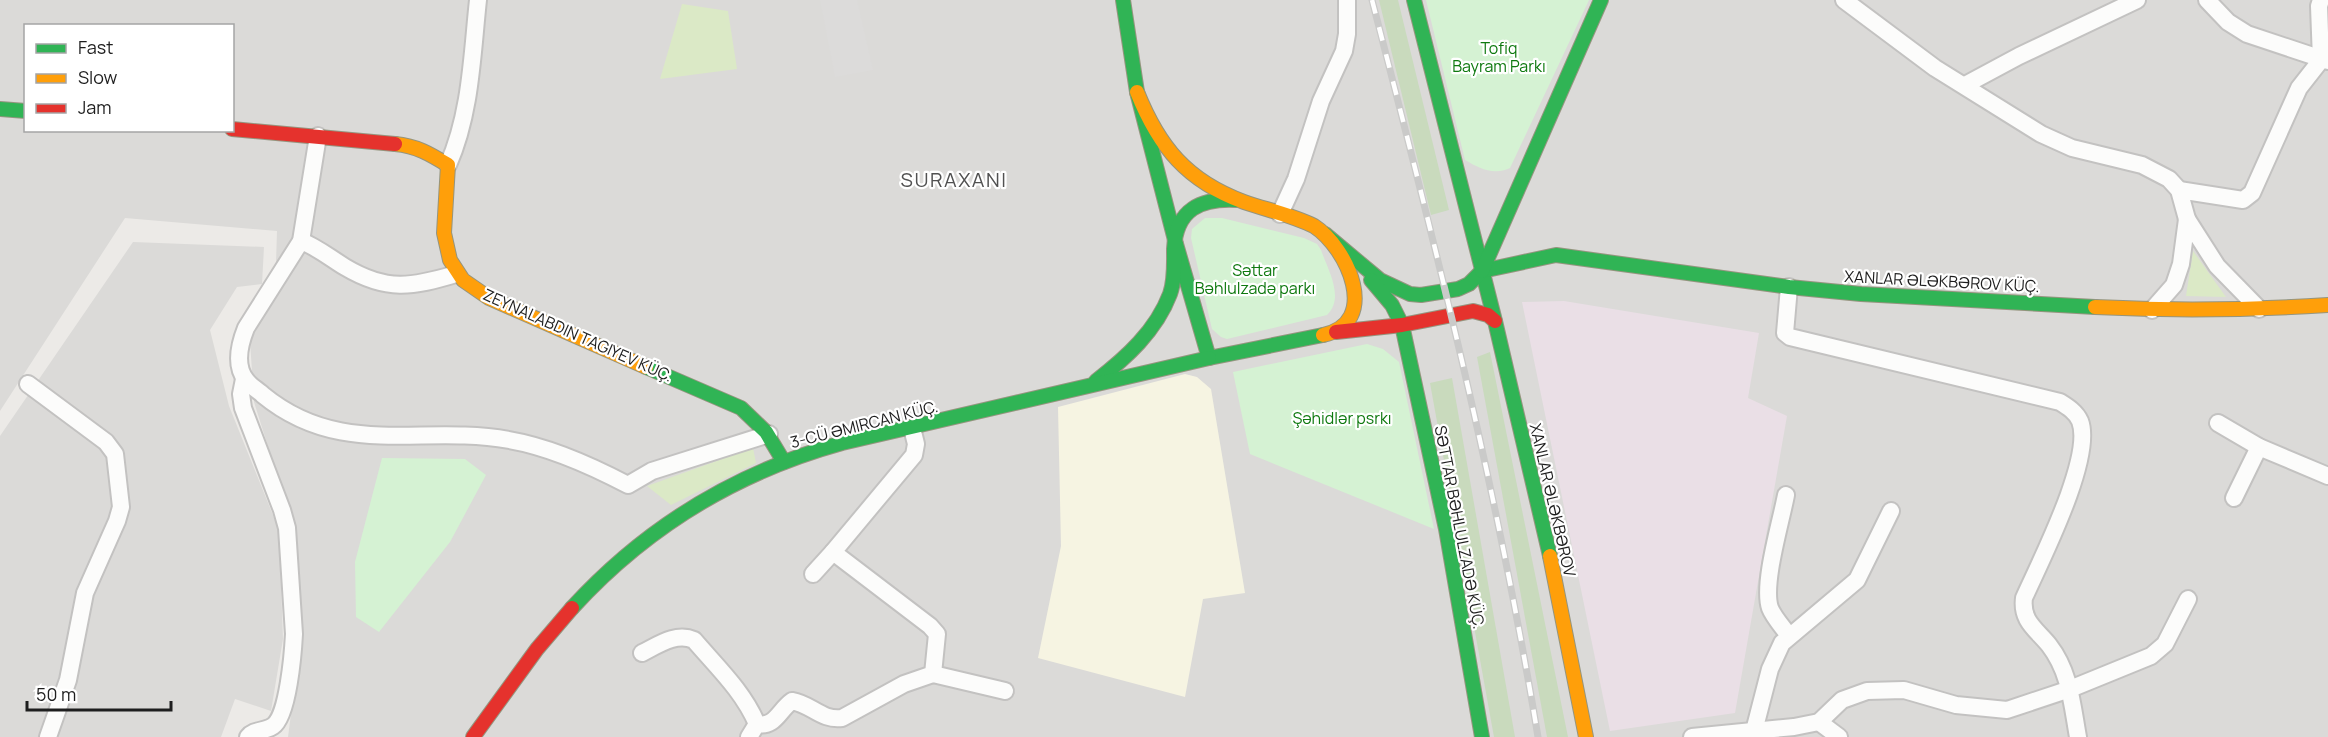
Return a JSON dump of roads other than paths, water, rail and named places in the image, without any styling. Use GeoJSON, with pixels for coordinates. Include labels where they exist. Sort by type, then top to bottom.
{"type":"FeatureCollection","features":[{"type":"Feature","properties":{"kind":"main road"},"geometry":{"type":"LineString","coordinates":[[1122,0],[1137,92],[1176,244],[1209,358]]}},
{"type":"Feature","properties":{"kind":"main road"},"geometry":{"type":"LineString","coordinates":[[1414,0],[1482,271]]}},
{"type":"Feature","properties":{"kind":"main road"},"geometry":{"type":"LineString","coordinates":[[1137,92],[1155,133],[1176,159],[1219,190],[1239,200],[1304,222],[1325,234],[1380,280],[1410,294],[1421,295],[1458,289],[1469,284],[1482,271],[1601,0]]}},
{"type":"Feature","properties":{"kind":"main road"},"geometry":{"type":"LineString","coordinates":[[0,109],[24,111]]}},
{"type":"Feature","properties":{"kind":"main road"},"geometry":{"type":"LineString","coordinates":[[234,129],[410,145],[432,154],[448,165],[444,231],[449,258],[456,274]]}},
{"type":"Feature","properties":{"kind":"main road"},"geometry":{"type":"LineString","coordinates":[[1176,244],[1177,231],[1182,219],[1202,202],[1217,199],[1239,200]]}},
{"type":"Feature","properties":{"kind":"main road"},"geometry":{"type":"LineString","coordinates":[[1325,234],[1335,245],[1347,266],[1355,298],[1351,317],[1336,332]]}},
{"type":"Feature","properties":{"kind":"main road","name":"SƏTTAR BƏHLULZADƏ KÜÇ."},"geometry":{"type":"LineString","coordinates":[[1325,234],[1382,292],[1392,305],[1402,325],[1446,529],[1482,737]]}},
{"type":"Feature","properties":{"kind":"main road","name":"3-CÜ ƏMIRCAN KÜÇ."},"geometry":{"type":"LineString","coordinates":[[473,737],[523,667],[568,613],[643,541],[699,504],[784,462],[845,443],[1090,385],[1109,372],[1135,348],[1164,307],[1174,280],[1176,244]]}},
{"type":"Feature","properties":{"kind":"main road","name":"XANLAR ƏLƏKBƏROV KÜÇ."},"geometry":{"type":"LineString","coordinates":[[1482,271],[1556,255],[1789,287],[1861,294],[2152,310],[2259,309],[2328,305]]}},
{"type":"Feature","properties":{"kind":"main road","name":"XANLAR ƏLƏKBƏROV"},"geometry":{"type":"LineString","coordinates":[[1482,271],[1545,533],[1586,737]]}},
{"type":"Feature","properties":{"kind":"main road","name":"ZEYNALABDIN TAGIYEV KÜÇ."},"geometry":{"type":"LineString","coordinates":[[456,274],[489,298],[728,401],[756,419],[769,434],[784,462]]}},
{"type":"Feature","properties":{"kind":"main road"},"geometry":{"type":"LineString","coordinates":[[1090,385],[1336,332],[1402,325],[1473,311],[1488,315],[1495,321]]}},
{"type":"Feature","properties":{"kind":"street"},"geometry":{"type":"LineString","coordinates":[[448,165],[459,135],[468,92],[478,0]]}},
{"type":"Feature","properties":{"kind":"street"},"geometry":{"type":"LineString","coordinates":[[1280,214],[1296,179],[1321,101],[1344,51],[1347,34],[1347,0]]}},
{"type":"Feature","properties":{"kind":"street"},"geometry":{"type":"LineString","coordinates":[[1844,0],[1912,52],[2056,142],[2142,165],[2169,179],[2179,190],[2187,219],[2217,266],[2259,309]]}},
{"type":"Feature","properties":{"kind":"street"},"geometry":{"type":"LineString","coordinates":[[1965,85],[2019,56],[2137,0]]}},
{"type":"Feature","properties":{"kind":"street"},"geometry":{"type":"LineString","coordinates":[[2207,0],[2228,22],[2247,34],[2325,61]]}},
{"type":"Feature","properties":{"kind":"street"},"geometry":{"type":"LineString","coordinates":[[2321,0],[2319,6],[2325,61]]}},
{"type":"Feature","properties":{"kind":"street"},"geometry":{"type":"LineString","coordinates":[[2179,190],[2243,200],[2252,193],[2299,88],[2325,61]]}},
{"type":"Feature","properties":{"kind":"street"},"geometry":{"type":"LineString","coordinates":[[248,737],[251,733],[274,726],[282,714],[294,634],[287,528],[243,408],[241,394],[244,379],[238,358],[240,343],[246,328],[301,241],[318,136]]}},
{"type":"Feature","properties":{"kind":"street"},"geometry":{"type":"LineString","coordinates":[[2152,310],[2174,285],[2181,264],[2187,219]]}},
{"type":"Feature","properties":{"kind":"street"},"geometry":{"type":"LineString","coordinates":[[301,241],[347,268],[383,283],[405,286],[456,274]]}},
{"type":"Feature","properties":{"kind":"street"},"geometry":{"type":"LineString","coordinates":[[1789,287],[1785,333],[1790,337],[2060,402],[2072,410],[2080,420],[2083,436],[2072,485],[2024,598],[2023,611],[2029,623],[2050,647],[2065,670],[2078,737]]}},
{"type":"Feature","properties":{"kind":"street"},"geometry":{"type":"LineString","coordinates":[[244,379],[273,402],[315,425],[336,432],[365,436],[488,437],[510,440],[542,448],[628,485],[652,471],[769,434]]}},
{"type":"Feature","properties":{"kind":"street"},"geometry":{"type":"LineString","coordinates":[[28,384],[106,442],[115,454],[121,507],[85,593],[68,680],[48,737]]}},
{"type":"Feature","properties":{"kind":"street"},"geometry":{"type":"LineString","coordinates":[[2218,423],[2259,447],[2328,476]]}},
{"type":"Feature","properties":{"kind":"street"},"geometry":{"type":"LineString","coordinates":[[813,574],[914,455],[916,444],[912,428]]}},
{"type":"Feature","properties":{"kind":"street"},"geometry":{"type":"LineString","coordinates":[[2234,498],[2259,447]]}},
{"type":"Feature","properties":{"kind":"street"},"geometry":{"type":"LineString","coordinates":[[1786,495],[1768,594],[1771,610],[1789,636]]}},
{"type":"Feature","properties":{"kind":"street"},"geometry":{"type":"LineString","coordinates":[[1754,731],[1770,669],[1782,643],[1857,580],[1891,511]]}},
{"type":"Feature","properties":{"kind":"street"},"geometry":{"type":"LineString","coordinates":[[833,552],[930,626],[937,634],[933,674]]}},
{"type":"Feature","properties":{"kind":"street"},"geometry":{"type":"LineString","coordinates":[[1692,737],[1794,727],[1819,722],[1842,700],[1867,691],[1904,690],[1956,705],[2007,710],[2070,689],[2151,656],[2165,644],[2188,599]]}},
{"type":"Feature","properties":{"kind":"street"},"geometry":{"type":"LineString","coordinates":[[642,653],[672,639],[686,636],[694,640],[749,706],[753,731],[774,722],[784,706],[792,701],[801,703],[824,717],[842,718],[904,684],[933,674],[1005,691]]}},
{"type":"Feature","properties":{"kind":"street"},"geometry":{"type":"LineString","coordinates":[[1819,722],[1839,737]]}},
{"type":"Feature","properties":{"kind":"railway"},"geometry":{"type":"LineString","coordinates":[[1372,0],[1419,183],[1484,459],[1504,551],[1538,737]]}},
{"type":"Feature","properties":{"kind":"district","name":"SURAXANI"},"geometry":{"type":"Point","coordinates":[954,180]}},
{"type":"Feature","properties":{"kind":"park label","name":"Tofiq Bayram Parkı"},"geometry":{"type":"Point","coordinates":[1499,57]}},
{"type":"Feature","properties":{"kind":"park label","name":"Səttar Bəhlulzadə parkı"},"geometry":{"type":"Point","coordinates":[1255,279]}},
{"type":"Feature","properties":{"kind":"park label","name":"Şəhidlər psrkı"},"geometry":{"type":"Point","coordinates":[1342,418]}}]}
